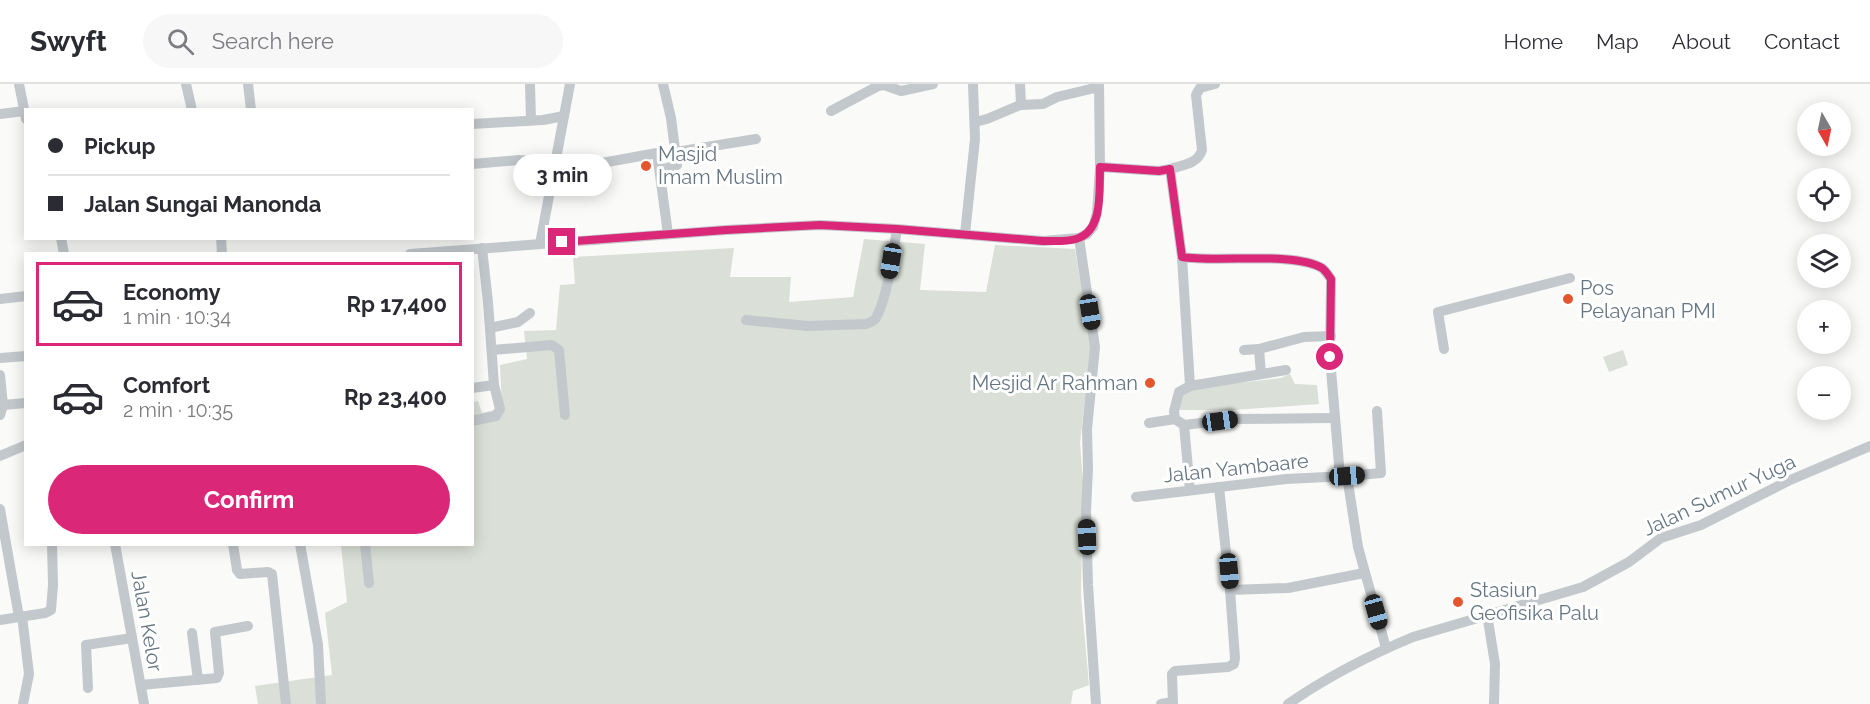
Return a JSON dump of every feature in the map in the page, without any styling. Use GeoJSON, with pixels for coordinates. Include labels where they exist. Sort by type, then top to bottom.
{"type":"FeatureCollection","features":[{"type":"Feature","properties":{"kind":"street"},"geometry":{"type":"LineString","coordinates":[[19,84],[24,110]]}},
{"type":"Feature","properties":{"kind":"street"},"geometry":{"type":"LineString","coordinates":[[186,84],[192,108]]}},
{"type":"Feature","properties":{"kind":"street"},"geometry":{"type":"LineString","coordinates":[[248,84],[251,108]]}},
{"type":"Feature","properties":{"kind":"street"},"geometry":{"type":"LineString","coordinates":[[530,84],[531,120]]}},
{"type":"Feature","properties":{"kind":"street"},"geometry":{"type":"LineString","coordinates":[[540,244],[570,84]]}},
{"type":"Feature","properties":{"kind":"street"},"geometry":{"type":"LineString","coordinates":[[660,170],[676,166],[676,152],[663,84]]}},
{"type":"Feature","properties":{"kind":"street"},"geometry":{"type":"LineString","coordinates":[[831,111],[878,86],[901,91],[933,84]]}},
{"type":"Feature","properties":{"kind":"street"},"geometry":{"type":"LineString","coordinates":[[965,234],[975,122],[973,84]]}},
{"type":"Feature","properties":{"kind":"street"},"geometry":{"type":"LineString","coordinates":[[1020,84],[1021,105]]}},
{"type":"Feature","properties":{"kind":"street"},"geometry":{"type":"LineString","coordinates":[[1100,167],[1159,171],[1194,161],[1201,156],[1196,95],[1200,88],[1215,84]]}},
{"type":"Feature","properties":{"kind":"street"},"geometry":{"type":"LineString","coordinates":[[429,252],[820,225],[1043,241],[1079,238],[1087,234],[1093,227],[1097,213],[1100,167],[1099,85],[1057,97],[1043,104],[1021,105],[975,122]]}},
{"type":"Feature","properties":{"kind":"street"},"geometry":{"type":"LineString","coordinates":[[0,114],[24,115]]}},
{"type":"Feature","properties":{"kind":"street"},"geometry":{"type":"LineString","coordinates":[[474,124],[543,120],[564,116]]}},
{"type":"Feature","properties":{"kind":"street"},"geometry":{"type":"LineString","coordinates":[[676,152],[756,139]]}},
{"type":"Feature","properties":{"kind":"street"},"geometry":{"type":"LineString","coordinates":[[474,164],[519,160],[553,167],[657,153],[668,234]]}},
{"type":"Feature","properties":{"kind":"street"},"geometry":{"type":"LineString","coordinates":[[1170,169],[1182,257],[1190,386]]}},
{"type":"Feature","properties":{"kind":"street"},"geometry":{"type":"LineString","coordinates":[[746,320],[808,326],[866,324],[873,321],[878,316],[889,277],[897,229]]}},
{"type":"Feature","properties":{"kind":"street"},"geometry":{"type":"LineString","coordinates":[[1079,238],[1095,346],[1087,429],[1086,493],[1087,563],[1096,704]]}},
{"type":"Feature","properties":{"kind":"street"},"geometry":{"type":"LineString","coordinates":[[474,421],[491,417],[499,413],[500,409],[494,385],[482,248]]}},
{"type":"Feature","properties":{"kind":"street"},"geometry":{"type":"LineString","coordinates":[[1182,257],[1201,260],[1299,261],[1323,268],[1331,279],[1334,418],[1356,538],[1386,648]]}},
{"type":"Feature","properties":{"kind":"street"},"geometry":{"type":"LineString","coordinates":[[1444,349],[1438,312],[1570,278]]}},
{"type":"Feature","properties":{"kind":"street"},"geometry":{"type":"LineString","coordinates":[[0,299],[24,296]]}},
{"type":"Feature","properties":{"kind":"street"},"geometry":{"type":"LineString","coordinates":[[490,328],[518,322],[530,313]]}},
{"type":"Feature","properties":{"kind":"street"},"geometry":{"type":"LineString","coordinates":[[1244,350],[1259,349],[1304,337],[1331,336]]}},
{"type":"Feature","properties":{"kind":"street"},"geometry":{"type":"LineString","coordinates":[[492,350],[552,345],[557,347],[565,415]]}},
{"type":"Feature","properties":{"kind":"street"},"geometry":{"type":"LineString","coordinates":[[1259,349],[1261,374]]}},
{"type":"Feature","properties":{"kind":"street"},"geometry":{"type":"LineString","coordinates":[[0,358],[24,356]]}},
{"type":"Feature","properties":{"kind":"street"},"geometry":{"type":"LineString","coordinates":[[1190,490],[1180,422],[1174,411],[1179,392],[1190,386],[1286,370]]}},
{"type":"Feature","properties":{"kind":"street"},"geometry":{"type":"LineString","coordinates":[[0,375],[1,410],[24,404]]}},
{"type":"Feature","properties":{"kind":"street"},"geometry":{"type":"LineString","coordinates":[[474,388],[494,385]]}},
{"type":"Feature","properties":{"kind":"street","name":"Jalan Yambaare"},"geometry":{"type":"LineString","coordinates":[[1136,497],[1286,479],[1381,473],[1377,411]]}},
{"type":"Feature","properties":{"kind":"street"},"geometry":{"type":"LineString","coordinates":[[1149,423],[1334,418]]}},
{"type":"Feature","properties":{"kind":"street"},"geometry":{"type":"LineString","coordinates":[[0,456],[24,446]]}},
{"type":"Feature","properties":{"kind":"street","name":"Jalan Sumur Yuga"},"geometry":{"type":"LineString","coordinates":[[1290,704],[1311,689],[1386,648],[1443,626],[1583,587],[1629,562],[1661,538],[1701,525],[1788,481],[1870,446]]}},
{"type":"Feature","properties":{"kind":"street"},"geometry":{"type":"LineString","coordinates":[[1161,704],[1173,703],[1172,674],[1175,671],[1228,667],[1234,664],[1230,590],[1218,487]]}},
{"type":"Feature","properties":{"kind":"street"},"geometry":{"type":"LineString","coordinates":[[0,509],[21,616],[29,674],[23,704]]}},
{"type":"Feature","properties":{"kind":"street"},"geometry":{"type":"LineString","coordinates":[[0,620],[47,612],[52,609],[52,546]]}},
{"type":"Feature","properties":{"kind":"street","name":"Jalan Kelor"},"geometry":{"type":"LineString","coordinates":[[115,546],[144,704]]}},
{"type":"Feature","properties":{"kind":"street"},"geometry":{"type":"LineString","coordinates":[[233,546],[237,570],[240,574],[268,572],[272,574],[286,704]]}},
{"type":"Feature","properties":{"kind":"street"},"geometry":{"type":"LineString","coordinates":[[300,546],[318,645],[321,704]]}},
{"type":"Feature","properties":{"kind":"street"},"geometry":{"type":"LineString","coordinates":[[364,546],[369,583]]}},
{"type":"Feature","properties":{"kind":"street"},"geometry":{"type":"LineString","coordinates":[[1230,590],[1288,588],[1364,573]]}},
{"type":"Feature","properties":{"kind":"street"},"geometry":{"type":"LineString","coordinates":[[1487,614],[1495,664],[1494,704]]}},
{"type":"Feature","properties":{"kind":"street"},"geometry":{"type":"LineString","coordinates":[[141,686],[217,678],[215,632],[248,626]]}},
{"type":"Feature","properties":{"kind":"street"},"geometry":{"type":"LineString","coordinates":[[192,633],[198,680]]}},
{"type":"Feature","properties":{"kind":"street"},"geometry":{"type":"LineString","coordinates":[[88,688],[86,645],[132,638]]}},
{"type":"Feature","properties":{"kind":"shaded area"},"geometry":{"type":"Polygon","coordinates":[[[864,239],[925,244],[920,290],[986,292],[995,245],[1075,249],[1091,344],[1080,443],[1083,481],[1081,596],[1089,685],[1073,691],[1071,704],[258,704],[255,686],[332,675],[325,613],[347,602],[341,546],[474,546],[474,402],[478,401],[482,413],[502,408],[500,365],[527,359],[524,331],[556,330],[560,285],[575,284],[573,257],[734,248],[730,277],[791,277],[789,302],[853,297],[864,239]]]}},
{"type":"Feature","properties":{"kind":"shaded area"},"geometry":{"type":"Polygon","coordinates":[[[1623,350],[1628,365],[1609,372],[1603,357],[1623,350]]]}},
{"type":"Feature","properties":{"kind":"shaded area"},"geometry":{"type":"Polygon","coordinates":[[[1290,374],[1295,384],[1317,385],[1319,404],[1233,410],[1179,410],[1185,392],[1281,378],[1290,374]]]}},
{"type":"Feature","properties":{"kind":"place","name":"Masjid Imam Muslim"},"geometry":{"type":"Point","coordinates":[646,166]}},
{"type":"Feature","properties":{"kind":"place","name":"Pos Pelayanan PMI"},"geometry":{"type":"Point","coordinates":[1568,299]}},
{"type":"Feature","properties":{"kind":"place","name":"Mesjid Ar Rahman"},"geometry":{"type":"Point","coordinates":[1150,383]}},
{"type":"Feature","properties":{"kind":"place","name":"Stasiun Geofisika Palu"},"geometry":{"type":"Point","coordinates":[1458,602]}},
{"type":"Feature","properties":{"kind":"route"},"geometry":{"type":"LineString","coordinates":[[562,242],[820,225],[1043,241],[1067,240],[1087,234],[1093,227],[1097,213],[1100,167],[1159,171],[1170,169],[1182,257],[1201,260],[1299,261],[1323,268],[1331,279],[1330,357]]}}]}
